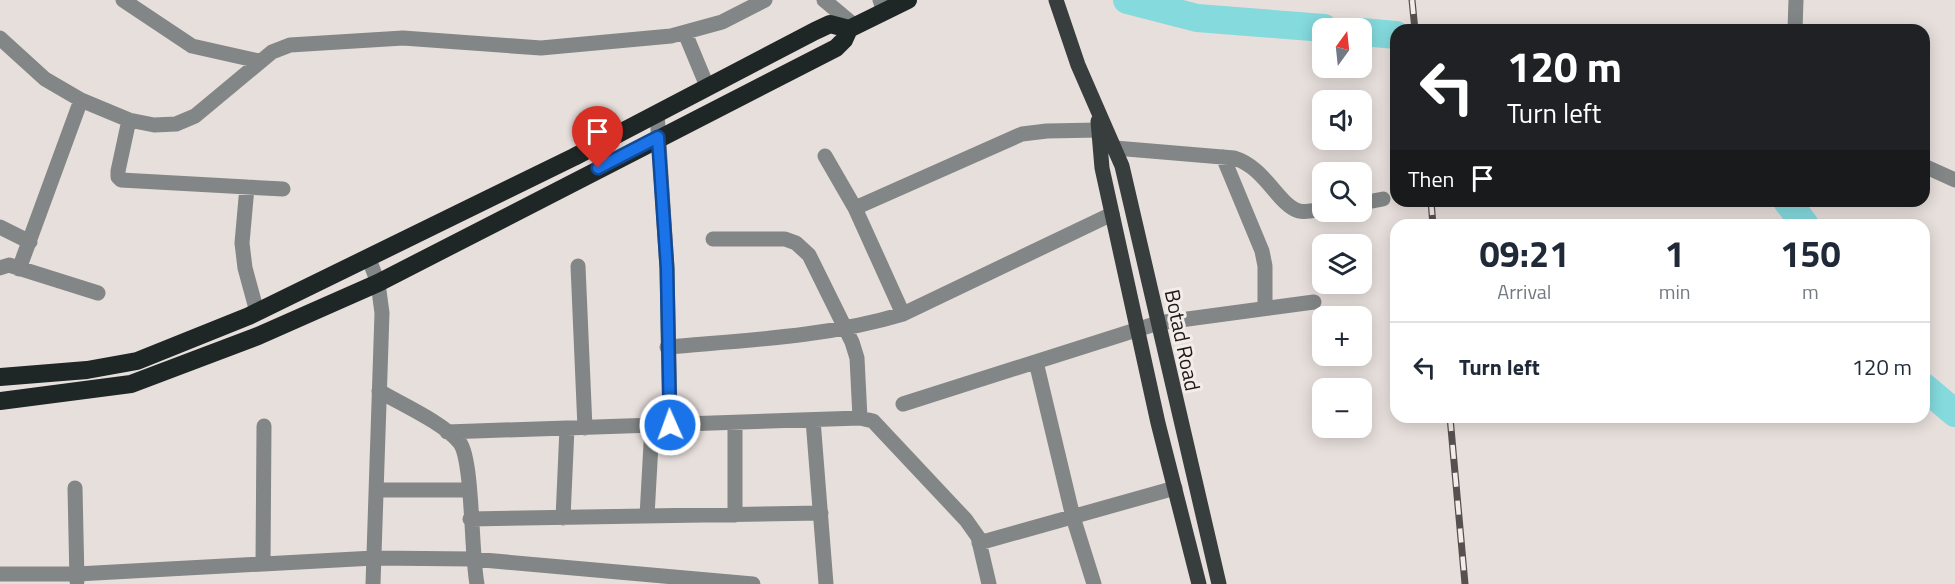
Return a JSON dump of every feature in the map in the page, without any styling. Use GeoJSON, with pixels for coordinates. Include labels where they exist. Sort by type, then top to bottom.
{"type":"FeatureCollection","features":[{"type":"Feature","properties":{"kind":"highway"},"geometry":{"type":"LineString","coordinates":[[0,401],[131,384],[258,336],[378,283],[658,137],[836,48],[852,27],[882,6],[908,0]]}},
{"type":"Feature","properties":{"kind":"highway"},"geometry":{"type":"LineString","coordinates":[[0,377],[87,370],[137,361],[257,312],[564,162],[706,86],[830,24],[852,27]]}},
{"type":"Feature","properties":{"kind":"main road","name":"Botad Road"},"geometry":{"type":"LineString","coordinates":[[1056,0],[1078,65],[1122,166],[1179,421],[1219,584]]}},
{"type":"Feature","properties":{"kind":"main road","name":"Botad Road"},"geometry":{"type":"LineString","coordinates":[[1097,109],[1102,168],[1199,584]]}},
{"type":"Feature","properties":{"kind":"street"},"geometry":{"type":"LineString","coordinates":[[123,0],[192,46],[259,61]]}},
{"type":"Feature","properties":{"kind":"street"},"geometry":{"type":"LineString","coordinates":[[0,38],[45,79],[81,100],[129,120],[154,125],[176,124],[195,116],[259,61],[272,52],[290,45],[403,38],[541,48],[685,33],[722,22],[765,0]]}},
{"type":"Feature","properties":{"kind":"street"},"geometry":{"type":"LineString","coordinates":[[824,0],[852,27]]}},
{"type":"Feature","properties":{"kind":"street"},"geometry":{"type":"LineString","coordinates":[[1795,24],[1796,0]]}},
{"type":"Feature","properties":{"kind":"street"},"geometry":{"type":"LineString","coordinates":[[685,33],[706,86]]}},
{"type":"Feature","properties":{"kind":"street"},"geometry":{"type":"LineString","coordinates":[[19,269],[81,100]]}},
{"type":"Feature","properties":{"kind":"street"},"geometry":{"type":"LineString","coordinates":[[657,113],[667,268],[670,425]]}},
{"type":"Feature","properties":{"kind":"street"},"geometry":{"type":"LineString","coordinates":[[129,120],[118,171],[118,177],[121,180],[282,189]]}},
{"type":"Feature","properties":{"kind":"street"},"geometry":{"type":"LineString","coordinates":[[855,208],[1022,134],[1099,130]]}},
{"type":"Feature","properties":{"kind":"street"},"geometry":{"type":"LineString","coordinates":[[1115,148],[1223,157],[1249,162],[1289,205],[1299,211],[1312,210]]}},
{"type":"Feature","properties":{"kind":"street"},"geometry":{"type":"LineString","coordinates":[[825,156],[855,208],[903,314]]}},
{"type":"Feature","properties":{"kind":"street"},"geometry":{"type":"LineString","coordinates":[[1223,157],[1262,251],[1265,266],[1265,308]]}},
{"type":"Feature","properties":{"kind":"street"},"geometry":{"type":"LineString","coordinates":[[1930,169],[1955,180]]}},
{"type":"Feature","properties":{"kind":"street"},"geometry":{"type":"LineString","coordinates":[[247,187],[242,243],[244,268],[257,312]]}},
{"type":"Feature","properties":{"kind":"street"},"geometry":{"type":"LineString","coordinates":[[1372,201],[1383,199]]}},
{"type":"Feature","properties":{"kind":"street"},"geometry":{"type":"LineString","coordinates":[[667,347],[847,330],[903,314],[1112,214]]}},
{"type":"Feature","properties":{"kind":"street"},"geometry":{"type":"LineString","coordinates":[[0,227],[30,242]]}},
{"type":"Feature","properties":{"kind":"street"},"geometry":{"type":"LineString","coordinates":[[712,239],[785,239],[796,243],[809,255],[847,330],[857,358],[860,418]]}},
{"type":"Feature","properties":{"kind":"street"},"geometry":{"type":"LineString","coordinates":[[369,259],[378,283],[382,313],[373,584]]}},
{"type":"Feature","properties":{"kind":"street"},"geometry":{"type":"LineString","coordinates":[[0,268],[9,265],[98,294]]}},
{"type":"Feature","properties":{"kind":"street"},"geometry":{"type":"LineString","coordinates":[[578,266],[585,428]]}},
{"type":"Feature","properties":{"kind":"street"},"geometry":{"type":"LineString","coordinates":[[903,404],[1158,323],[1314,302]]}},
{"type":"Feature","properties":{"kind":"street"},"geometry":{"type":"LineString","coordinates":[[1036,362],[1073,518],[1094,584]]}},
{"type":"Feature","properties":{"kind":"street"},"geometry":{"type":"LineString","coordinates":[[379,385],[447,432],[460,444],[467,460],[472,559],[477,584]]}},
{"type":"Feature","properties":{"kind":"street"},"geometry":{"type":"LineString","coordinates":[[447,432],[860,418],[873,421],[966,520],[980,543],[989,584]]}},
{"type":"Feature","properties":{"kind":"street"},"geometry":{"type":"LineString","coordinates":[[813,420],[826,584],[838,584]]}},
{"type":"Feature","properties":{"kind":"street"},"geometry":{"type":"LineString","coordinates":[[735,423],[735,515]]}},
{"type":"Feature","properties":{"kind":"street"},"geometry":{"type":"LineString","coordinates":[[263,564],[264,426]]}},
{"type":"Feature","properties":{"kind":"street"},"geometry":{"type":"LineString","coordinates":[[647,516],[652,426]]}},
{"type":"Feature","properties":{"kind":"street"},"geometry":{"type":"LineString","coordinates":[[563,518],[567,428]]}},
{"type":"Feature","properties":{"kind":"street"},"geometry":{"type":"LineString","coordinates":[[75,488],[77,579]]}},
{"type":"Feature","properties":{"kind":"street"},"geometry":{"type":"LineString","coordinates":[[980,543],[1175,488]]}},
{"type":"Feature","properties":{"kind":"street"},"geometry":{"type":"LineString","coordinates":[[376,490],[468,490]]}},
{"type":"Feature","properties":{"kind":"street"},"geometry":{"type":"LineString","coordinates":[[470,519],[821,513]]}},
{"type":"Feature","properties":{"kind":"street"},"geometry":{"type":"LineString","coordinates":[[0,574],[77,579],[263,564],[374,558],[472,559],[753,584]]}},
{"type":"Feature","properties":{"kind":"waterway"},"geometry":{"type":"LineString","coordinates":[[1127,0],[1197,18],[1312,27]]}},
{"type":"Feature","properties":{"kind":"waterway"},"geometry":{"type":"LineString","coordinates":[[1372,33],[1390,34]]}},
{"type":"Feature","properties":{"kind":"waterway"},"geometry":{"type":"LineString","coordinates":[[1792,207],[1800,219]]}},
{"type":"Feature","properties":{"kind":"waterway"},"geometry":{"type":"LineString","coordinates":[[1930,392],[1955,413]]}},
{"type":"Feature","properties":{"kind":"railway"},"geometry":{"type":"LineString","coordinates":[[1412,0],[1414,24]]}},
{"type":"Feature","properties":{"kind":"railway"},"geometry":{"type":"LineString","coordinates":[[1432,207],[1432,219]]}},
{"type":"Feature","properties":{"kind":"railway"},"geometry":{"type":"LineString","coordinates":[[1451,423],[1465,584]]}},
{"type":"Feature","properties":{"kind":"route"},"geometry":{"type":"LineString","coordinates":[[598,168],[658,137],[667,268],[670,425]]}}]}
